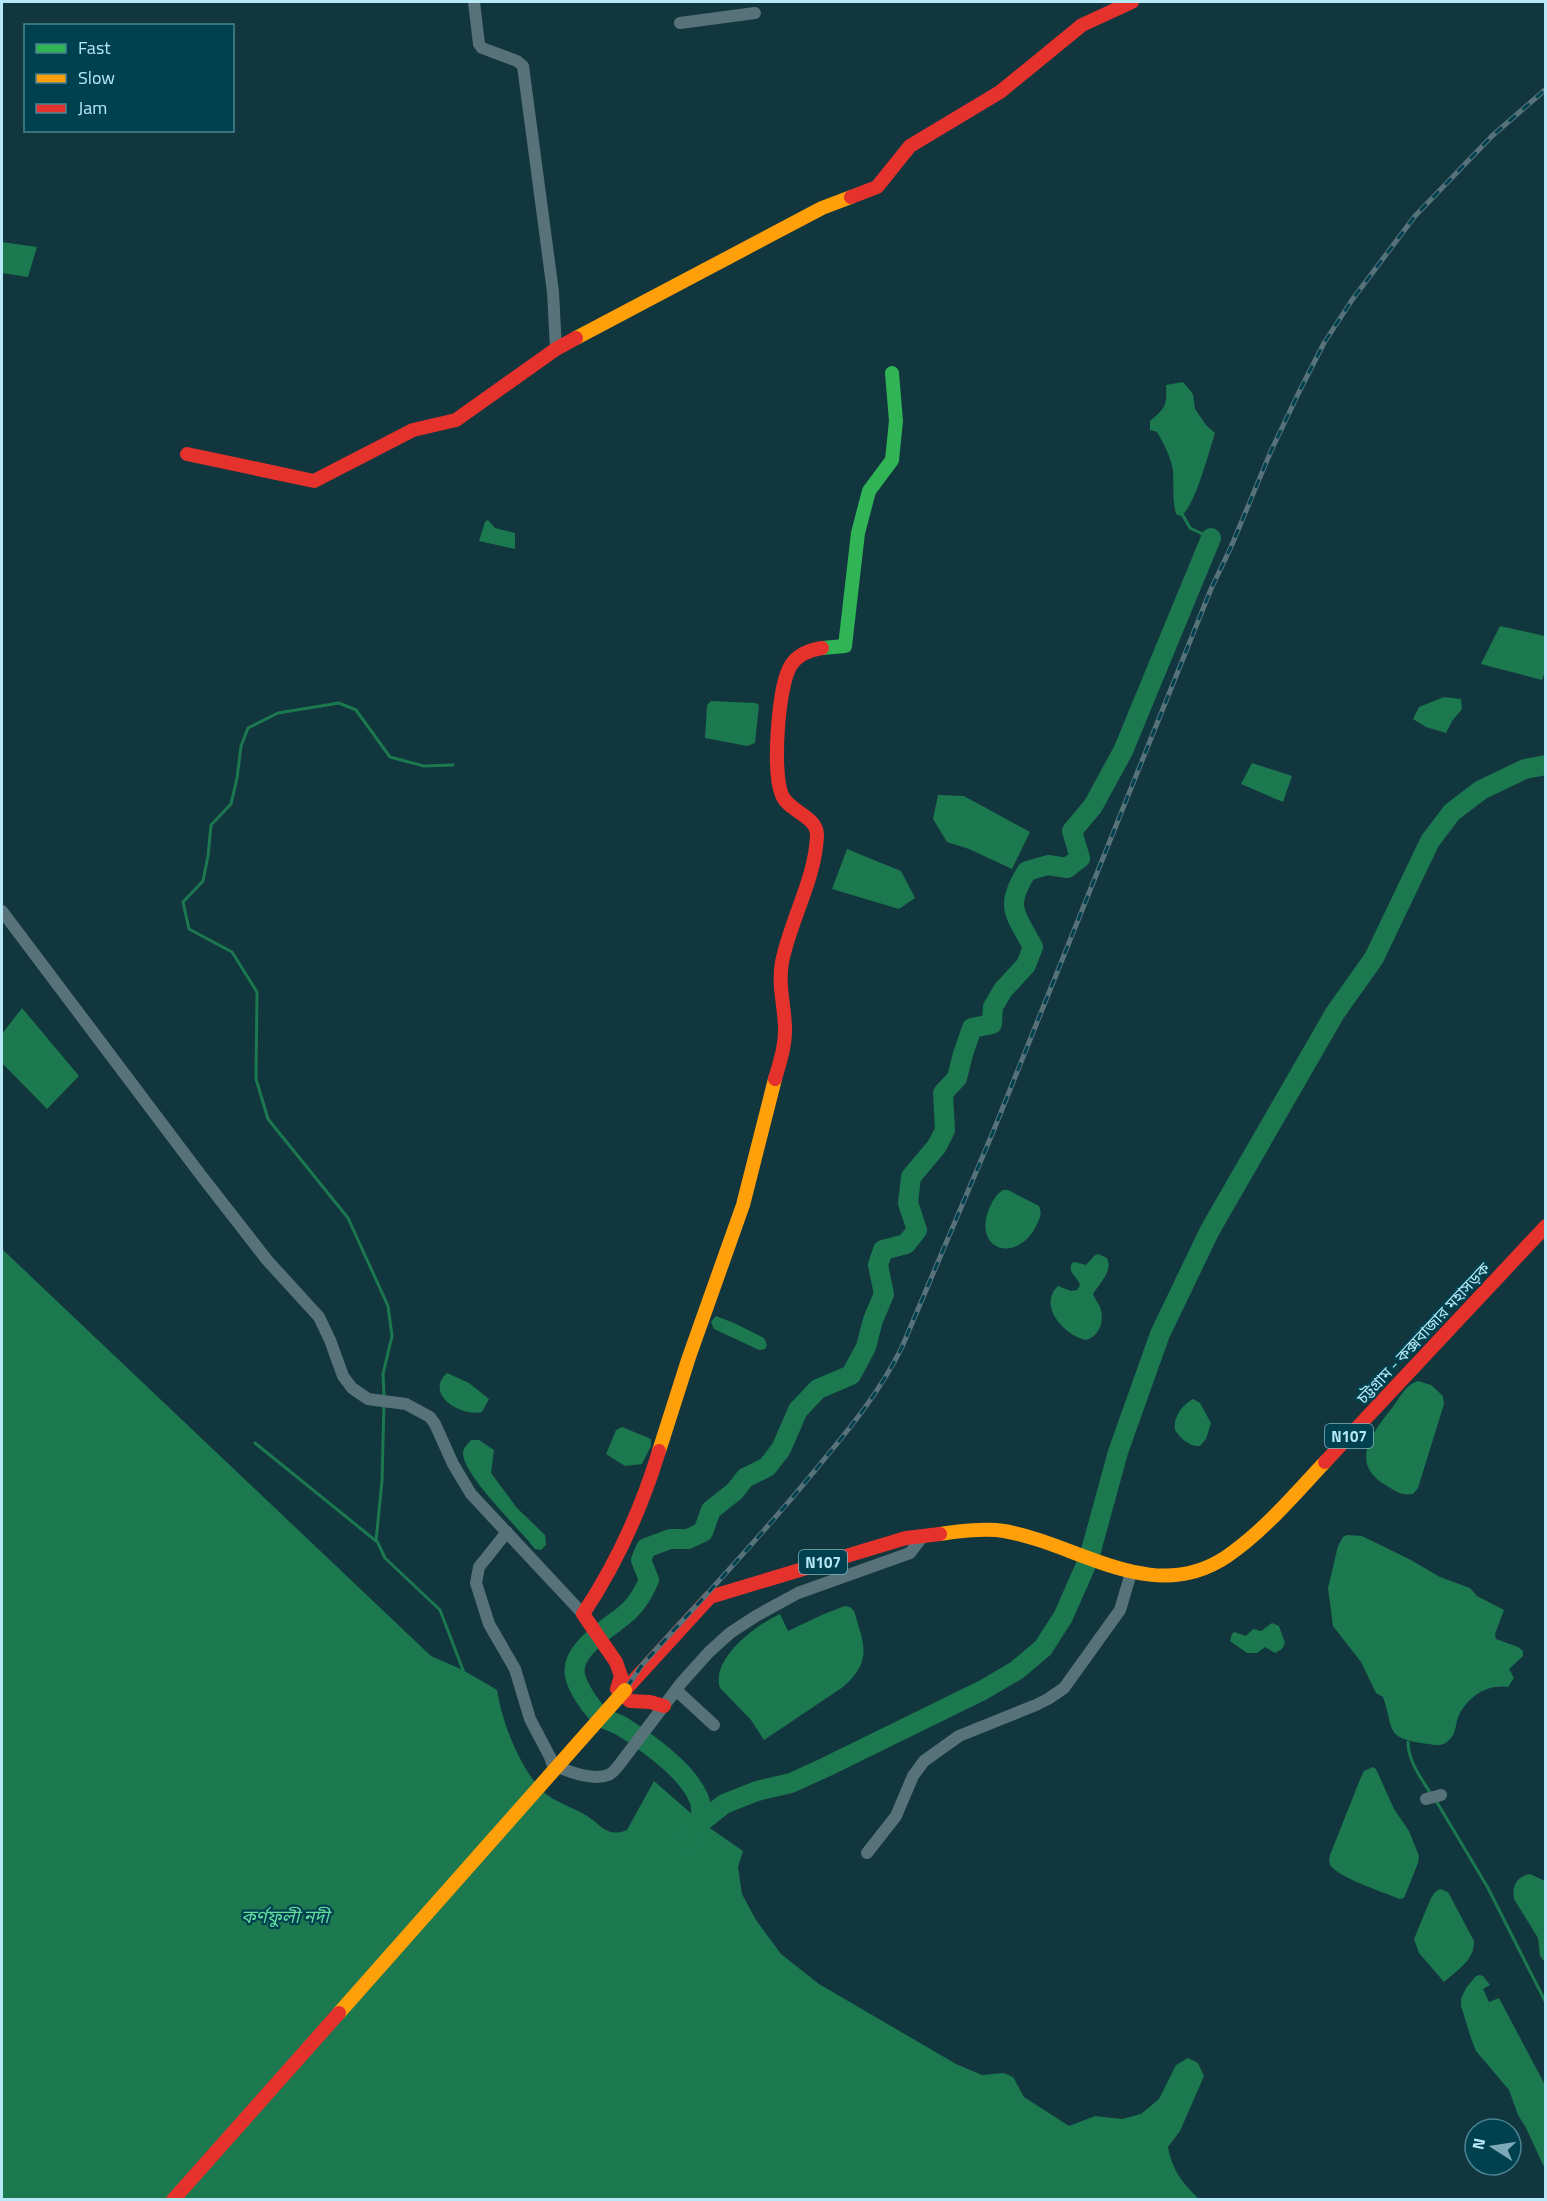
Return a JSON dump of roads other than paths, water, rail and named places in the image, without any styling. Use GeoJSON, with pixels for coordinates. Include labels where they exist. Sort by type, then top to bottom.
{"type":"FeatureCollection","features":[{"type":"Feature","properties":{"kind":"main road"},"geometry":{"type":"LineString","coordinates":[[187,454],[314,481],[413,430],[456,420],[556,349],[822,208],[877,187],[910,146],[1000,92],[1082,25],[1132,2]]}},
{"type":"Feature","properties":{"kind":"main road"},"geometry":{"type":"LineString","coordinates":[[664,1706],[650,1701],[633,1703],[623,1697],[616,1689],[622,1677],[620,1670],[609,1649],[583,1614],[617,1560],[634,1518],[753,1170],[786,1033],[779,988],[782,960],[811,864],[817,836],[814,823],[788,805],[779,789],[777,777],[779,740],[787,675],[792,663],[806,651],[822,647],[844,646],[858,533],[868,491],[892,460],[896,421],[892,373]]}},
{"type":"Feature","properties":{"kind":"main road","name":"চট্টগ্রাম - কক্সবাজার মহাসড়ক"},"geometry":{"type":"LineString","coordinates":[[924,1534],[989,1530],[1018,1534],[1131,1573],[1164,1576],[1197,1571],[1211,1566],[1243,1544],[1281,1509],[1545,1226]]}},
{"type":"Feature","properties":{"kind":"main road","name":"N107"},"geometry":{"type":"LineString","coordinates":[[173,2199],[710,1597],[811,1565],[924,1534]]}},
{"type":"Feature","properties":{"kind":"street"},"geometry":{"type":"LineString","coordinates":[[474,2],[479,44],[482,48],[518,61],[523,66],[553,292],[556,349]]}},
{"type":"Feature","properties":{"kind":"street"},"geometry":{"type":"LineString","coordinates":[[680,23],[755,13]]}},
{"type":"Feature","properties":{"kind":"street"},"geometry":{"type":"LineString","coordinates":[[2,911],[213,1191],[267,1260],[319,1317],[343,1376],[352,1388],[358,1395],[368,1399],[406,1404],[430,1417],[463,1481],[481,1505],[583,1614]]}},
{"type":"Feature","properties":{"kind":"street"},"geometry":{"type":"LineString","coordinates":[[507,1533],[479,1567],[476,1583],[484,1612],[515,1669],[530,1719],[552,1763],[560,1768],[599,1776],[614,1771],[676,1690],[721,1640],[777,1603],[822,1583],[910,1553],[924,1534]]}},
{"type":"Feature","properties":{"kind":"street"},"geometry":{"type":"LineString","coordinates":[[867,1853],[896,1816],[913,1776],[924,1761],[959,1736],[1048,1700],[1064,1688],[1120,1611],[1131,1573]]}},
{"type":"Feature","properties":{"kind":"street"},"geometry":{"type":"LineString","coordinates":[[676,1690],[714,1725]]}},
{"type":"Feature","properties":{"kind":"street"},"geometry":{"type":"LineString","coordinates":[[1426,1799],[1442,1795]]}},
{"type":"Feature","properties":{"kind":"water"},"geometry":{"type":"Polygon","coordinates":[[[2,242],[37,247],[28,277],[2,273],[2,242]]]}},
{"type":"Feature","properties":{"kind":"water"},"geometry":{"type":"Polygon","coordinates":[[[1183,382],[1193,394],[1195,409],[1215,433],[1196,491],[1181,516],[1176,514],[1175,509],[1171,461],[1157,432],[1150,430],[1150,421],[1164,406],[1166,385],[1183,382]]]}},
{"type":"Feature","properties":{"kind":"water"},"geometry":{"type":"Polygon","coordinates":[[[488,520],[495,528],[515,533],[515,549],[479,541],[485,522],[488,520]]]}},
{"type":"Feature","properties":{"kind":"water"},"geometry":{"type":"Polygon","coordinates":[[[1500,626],[1545,636],[1545,671],[1542,680],[1481,664],[1500,626]]]}},
{"type":"Feature","properties":{"kind":"water"},"geometry":{"type":"Polygon","coordinates":[[[1444,697],[1461,699],[1462,709],[1446,733],[1426,727],[1413,719],[1419,707],[1444,697]]]}},
{"type":"Feature","properties":{"kind":"water"},"geometry":{"type":"Polygon","coordinates":[[[711,701],[759,705],[755,743],[747,746],[705,738],[707,705],[711,701]]]}},
{"type":"Feature","properties":{"kind":"water"},"geometry":{"type":"Polygon","coordinates":[[[1252,763],[1292,776],[1283,802],[1241,784],[1252,763]]]}},
{"type":"Feature","properties":{"kind":"water"},"geometry":{"type":"Polygon","coordinates":[[[938,795],[964,796],[1030,832],[1012,869],[969,849],[947,842],[933,819],[938,795]]]}},
{"type":"Feature","properties":{"kind":"water"},"geometry":{"type":"Polygon","coordinates":[[[847,849],[901,871],[915,898],[899,909],[832,889],[847,849]]]}},
{"type":"Feature","properties":{"kind":"water"},"geometry":{"type":"Polygon","coordinates":[[[22,1008],[79,1076],[47,1109],[2,1063],[2,1034],[22,1008]]]}},
{"type":"Feature","properties":{"kind":"water"},"geometry":{"type":"Polygon","coordinates":[[[1003,1190],[1008,1190],[1039,1206],[1041,1212],[1035,1228],[1027,1239],[1017,1246],[1007,1248],[998,1247],[991,1242],[987,1234],[986,1223],[991,1204],[1003,1190]]]}},
{"type":"Feature","properties":{"kind":"water","name":"কর্ণফুলী নদী"},"geometry":{"type":"Polygon","coordinates":[[[2,1249],[431,1656],[463,1670],[497,1690],[503,1717],[514,1746],[528,1773],[546,1794],[582,1813],[606,1830],[615,1833],[627,1830],[654,1781],[701,1822],[743,1851],[738,1867],[742,1894],[756,1920],[781,1954],[819,1984],[956,2064],[982,2075],[1004,2073],[1013,2077],[1024,2097],[1069,2126],[1095,2116],[1122,2119],[1141,2114],[1159,2099],[1176,2065],[1188,2058],[1198,2063],[1204,2076],[1180,2131],[1168,2147],[1179,2176],[1199,2199],[2,2199],[2,1249]]]}},
{"type":"Feature","properties":{"kind":"water"},"geometry":{"type":"Polygon","coordinates":[[[1098,1254],[1107,1258],[1108,1263],[1105,1277],[1093,1294],[1102,1317],[1098,1331],[1086,1340],[1070,1333],[1056,1319],[1052,1311],[1052,1294],[1058,1286],[1071,1291],[1077,1290],[1080,1285],[1071,1270],[1072,1263],[1086,1265],[1098,1254]]]}},
{"type":"Feature","properties":{"kind":"water"},"geometry":{"type":"Polygon","coordinates":[[[716,1316],[764,1338],[767,1345],[765,1349],[759,1350],[714,1329],[711,1322],[716,1316]]]}},
{"type":"Feature","properties":{"kind":"water"},"geometry":{"type":"Polygon","coordinates":[[[447,1373],[469,1383],[489,1399],[482,1412],[464,1411],[442,1396],[441,1381],[447,1373]]]}},
{"type":"Feature","properties":{"kind":"water"},"geometry":{"type":"Polygon","coordinates":[[[1418,1381],[1431,1385],[1443,1396],[1444,1404],[1418,1488],[1413,1494],[1405,1494],[1393,1490],[1375,1477],[1366,1458],[1367,1448],[1377,1428],[1406,1388],[1418,1381]]]}},
{"type":"Feature","properties":{"kind":"water"},"geometry":{"type":"Polygon","coordinates":[[[1193,1399],[1200,1403],[1211,1423],[1206,1439],[1200,1446],[1186,1441],[1175,1430],[1175,1421],[1179,1412],[1193,1399]]]}},
{"type":"Feature","properties":{"kind":"water"},"geometry":{"type":"Polygon","coordinates":[[[622,1427],[651,1439],[651,1446],[642,1464],[625,1466],[606,1454],[616,1430],[622,1427]]]}},
{"type":"Feature","properties":{"kind":"water"},"geometry":{"type":"Polygon","coordinates":[[[471,1440],[479,1440],[494,1450],[491,1473],[517,1508],[545,1535],[546,1545],[541,1550],[535,1549],[471,1474],[463,1452],[471,1440]]]}},
{"type":"Feature","properties":{"kind":"water"},"geometry":{"type":"Polygon","coordinates":[[[1362,1536],[1440,1577],[1470,1588],[1477,1596],[1504,1610],[1495,1634],[1496,1639],[1523,1651],[1523,1656],[1509,1669],[1514,1678],[1508,1687],[1493,1687],[1473,1697],[1463,1708],[1453,1734],[1442,1745],[1414,1742],[1398,1736],[1391,1726],[1383,1697],[1376,1693],[1361,1662],[1333,1626],[1328,1588],[1338,1546],[1343,1537],[1362,1536]]]}},
{"type":"Feature","properties":{"kind":"water"},"geometry":{"type":"Polygon","coordinates":[[[845,1606],[854,1611],[861,1633],[864,1652],[859,1669],[843,1687],[764,1740],[751,1720],[720,1688],[719,1677],[729,1654],[748,1634],[780,1614],[788,1631],[845,1606]]]}},
{"type":"Feature","properties":{"kind":"water"},"geometry":{"type":"Polygon","coordinates":[[[1272,1623],[1279,1626],[1285,1643],[1282,1649],[1275,1653],[1265,1647],[1257,1653],[1247,1653],[1230,1641],[1234,1632],[1246,1636],[1253,1629],[1261,1631],[1272,1623]]]}},
{"type":"Feature","properties":{"kind":"water"},"geometry":{"type":"Polygon","coordinates":[[[1373,1767],[1394,1809],[1409,1831],[1419,1856],[1404,1898],[1400,1899],[1346,1877],[1333,1868],[1329,1862],[1361,1777],[1364,1771],[1373,1767]]]}},
{"type":"Feature","properties":{"kind":"water"},"geometry":{"type":"Polygon","coordinates":[[[1530,1874],[1545,1881],[1545,1962],[1540,1956],[1538,1938],[1514,1899],[1516,1883],[1521,1877],[1530,1874]]]}},
{"type":"Feature","properties":{"kind":"water"},"geometry":{"type":"Polygon","coordinates":[[[1440,1889],[1448,1892],[1474,1941],[1468,1959],[1444,1982],[1419,1953],[1414,1939],[1431,1898],[1440,1889]]]}},
{"type":"Feature","properties":{"kind":"water"},"geometry":{"type":"Polygon","coordinates":[[[1476,1976],[1483,1976],[1490,1985],[1483,1989],[1489,2002],[1499,1998],[1545,2085],[1545,2169],[1523,2123],[1523,2117],[1518,2115],[1509,2090],[1476,2051],[1471,2038],[1461,1999],[1466,1988],[1476,1976]]]}},
{"type":"Feature","properties":{"kind":"waterway"},"geometry":{"type":"LineString","coordinates":[[1181,512],[1190,528],[1211,538]]}},
{"type":"Feature","properties":{"kind":"waterway"},"geometry":{"type":"LineString","coordinates":[[701,1822],[700,1801],[686,1778],[644,1741],[598,1714],[579,1686],[575,1675],[575,1665],[585,1647],[629,1611],[640,1597],[649,1580],[641,1560],[646,1548],[670,1539],[688,1539],[703,1532],[711,1510],[735,1491],[745,1478],[767,1467],[781,1449],[798,1410],[818,1389],[851,1375],[866,1347],[873,1320],[884,1294],[878,1265],[883,1250],[906,1244],[917,1230],[908,1203],[911,1177],[937,1146],[945,1130],[943,1093],[957,1078],[972,1028],[992,1024],[993,1007],[1003,990],[1026,965],[1033,947],[1015,910],[1014,902],[1020,883],[1027,871],[1048,865],[1067,868],[1080,858],[1072,831],[1093,806],[1123,751],[1211,538]]}},
{"type":"Feature","properties":{"kind":"waterway"},"geometry":{"type":"LineString","coordinates":[[384,1396],[383,1374],[392,1336],[388,1306],[348,1218],[268,1119],[256,1079],[257,992],[232,952],[189,929],[183,902],[203,881],[211,825],[231,804],[241,746],[248,728],[278,713],[339,703],[356,710],[390,757],[424,766],[453,765]]}},
{"type":"Feature","properties":{"kind":"waterway"},"geometry":{"type":"LineString","coordinates":[[686,1844],[701,1822],[724,1804],[757,1791],[791,1783],[826,1767],[983,1690],[1017,1670],[1043,1648],[1063,1617],[1089,1558],[1118,1452],[1160,1334],[1210,1230],[1335,1013],[1374,958],[1430,841],[1452,812],[1481,790],[1525,769],[1546,765]]}},
{"type":"Feature","properties":{"kind":"waterway"},"geometry":{"type":"LineString","coordinates":[[384,1403],[382,1481],[376,1541],[376,1539],[385,1558],[440,1610],[463,1670],[461,1673]]}},
{"type":"Feature","properties":{"kind":"waterway"},"geometry":{"type":"LineString","coordinates":[[255,1443],[376,1541]]}},
{"type":"Feature","properties":{"kind":"waterway"},"geometry":{"type":"LineString","coordinates":[[1408,1742],[1413,1763],[1431,1794]]}},
{"type":"Feature","properties":{"kind":"waterway"},"geometry":{"type":"LineString","coordinates":[[1435,1799],[1488,1888],[1546,2003]]}},
{"type":"Feature","properties":{"kind":"railway"},"geometry":{"type":"LineString","coordinates":[[174,2200],[625,1690],[642,1665],[771,1523],[849,1428],[883,1381],[902,1347],[993,1132],[1211,589],[1271,451],[1324,343],[1352,300],[1415,216],[1492,136],[1546,89]]}}]}
